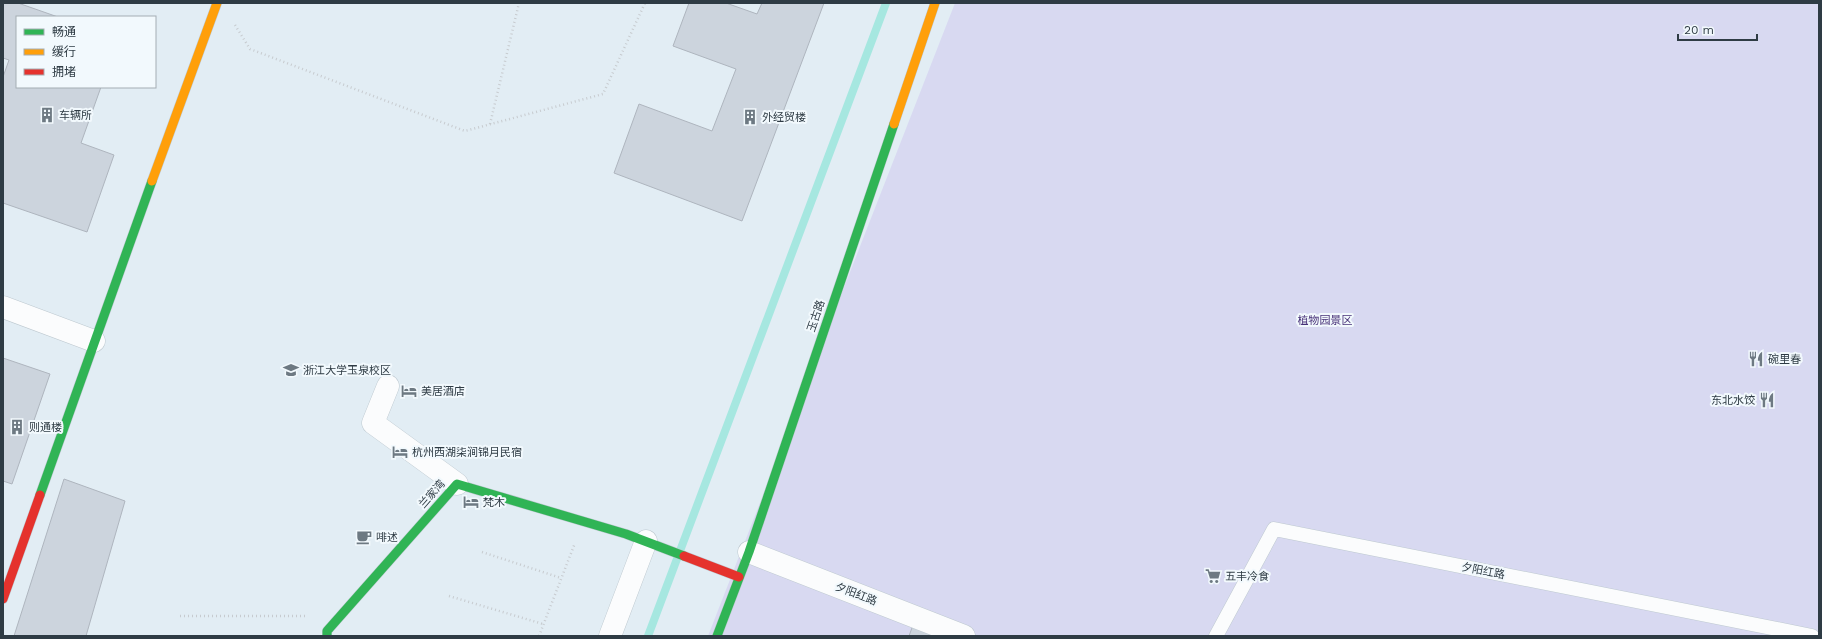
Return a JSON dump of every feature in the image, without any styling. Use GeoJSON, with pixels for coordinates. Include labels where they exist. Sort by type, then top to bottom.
{"type":"FeatureCollection","features":[{"type":"Feature","properties":{"kind":"street"},"geometry":{"type":"LineString","coordinates":[[3,598],[94,341],[217,3]]}},
{"type":"Feature","properties":{"kind":"street","name":"玉古路"},"geometry":{"type":"LineString","coordinates":[[717,636],[748,552],[935,3]]}},
{"type":"Feature","properties":{"kind":"street"},"geometry":{"type":"LineString","coordinates":[[3,307],[94,341]]}},
{"type":"Feature","properties":{"kind":"street"},"geometry":{"type":"LineString","coordinates":[[388,386],[373,423],[457,484]]}},
{"type":"Feature","properties":{"kind":"street","name":"兰家湾"},"geometry":{"type":"LineString","coordinates":[[327,636],[327,631],[457,484],[584,521],[636,538],[739,577]]}},
{"type":"Feature","properties":{"kind":"street"},"geometry":{"type":"LineString","coordinates":[[610,636],[636,538]]}},
{"type":"Feature","properties":{"kind":"street","name":"夕阳红路"},"geometry":{"type":"LineString","coordinates":[[748,552],[964,636]]}},
{"type":"Feature","properties":{"kind":"lane","name":"夕阳红路"},"geometry":{"type":"LineString","coordinates":[[1216,636],[1274,529],[1812,636]]}},
{"type":"Feature","properties":{"kind":"path"},"geometry":{"type":"LineString","coordinates":[[490,124],[519,3]]}},
{"type":"Feature","properties":{"kind":"path"},"geometry":{"type":"LineString","coordinates":[[234,23],[250,49],[465,131],[602,94],[645,3]]}},
{"type":"Feature","properties":{"kind":"path"},"geometry":{"type":"LineString","coordinates":[[539,636],[584,521]]}},
{"type":"Feature","properties":{"kind":"path"},"geometry":{"type":"LineString","coordinates":[[482,552],[561,578]]}},
{"type":"Feature","properties":{"kind":"path"},"geometry":{"type":"LineString","coordinates":[[449,596],[543,624]]}},
{"type":"Feature","properties":{"kind":"path"},"geometry":{"type":"LineString","coordinates":[[180,616],[340,616]]}},
{"type":"Feature","properties":{"kind":"green space","name":"植物园景区"},"geometry":{"type":"Polygon","coordinates":[[[955,3],[1819,3],[1819,636],[708,636],[955,3]]]}},
{"type":"Feature","properties":{"kind":"building","name":"车辆所"},"geometry":{"type":"Polygon","coordinates":[[[3,3],[18,3],[55,16],[16,16],[16,88],[101,88],[81,143],[114,155],[87,232],[3,203],[3,77],[9,60],[3,58],[3,3]]]}},
{"type":"Feature","properties":{"kind":"building","name":"外经贸楼"},"geometry":{"type":"Polygon","coordinates":[[[689,3],[726,3],[757,14],[762,3],[824,3],[742,221],[614,173],[639,104],[712,131],[736,69],[673,46],[689,3]]]}},
{"type":"Feature","properties":{"kind":"building","name":"则通楼"},"geometry":{"type":"Polygon","coordinates":[[[3,358],[50,374],[12,484],[3,481],[3,358]]]}},
{"type":"Feature","properties":{"kind":"building"},"geometry":{"type":"Polygon","coordinates":[[[64,479],[125,501],[86,636],[14,636],[64,479]]]}},
{"type":"Feature","properties":{"kind":"building"},"geometry":{"type":"Polygon","coordinates":[[[913,625],[942,636],[909,636],[913,625]]]}},
{"type":"Feature","properties":{"kind":"waterway"},"geometry":{"type":"LineString","coordinates":[[648,636],[886,3]]}},
{"type":"Feature","properties":{"kind":"traffic: fast"},"geometry":{"type":"LineString","coordinates":[[717,636],[749,552],[894,124]]}},
{"type":"Feature","properties":{"kind":"traffic: fast"},"geometry":{"type":"LineString","coordinates":[[40,495],[152,181]]}},
{"type":"Feature","properties":{"kind":"traffic: fast"},"geometry":{"type":"LineString","coordinates":[[327,636],[327,631],[457,484],[626,534],[684,556]]}},
{"type":"Feature","properties":{"kind":"traffic: slow"},"geometry":{"type":"LineString","coordinates":[[152,181],[217,3]]}},
{"type":"Feature","properties":{"kind":"traffic: slow"},"geometry":{"type":"LineString","coordinates":[[894,124],[935,3]]}},
{"type":"Feature","properties":{"kind":"traffic: jam"},"geometry":{"type":"LineString","coordinates":[[3,599],[40,495]]}},
{"type":"Feature","properties":{"kind":"traffic: jam"},"geometry":{"type":"LineString","coordinates":[[684,556],[739,577]]}},
{"type":"Feature","properties":{"kind":"place","name":"车辆所"},"geometry":{"type":"Point","coordinates":[47,115]}},
{"type":"Feature","properties":{"kind":"place","name":"外经贸楼"},"geometry":{"type":"Point","coordinates":[750,117]}},
{"type":"Feature","properties":{"kind":"place","name":"碗里春"},"geometry":{"type":"Point","coordinates":[1756,359]}},
{"type":"Feature","properties":{"kind":"place","name":"浙江大学玉泉校区"},"geometry":{"type":"Point","coordinates":[291,370]}},
{"type":"Feature","properties":{"kind":"place","name":"美居酒店"},"geometry":{"type":"Point","coordinates":[409,391]}},
{"type":"Feature","properties":{"kind":"place","name":"东北水饺"},"geometry":{"type":"Point","coordinates":[1767,400]}},
{"type":"Feature","properties":{"kind":"place","name":"则通楼"},"geometry":{"type":"Point","coordinates":[17,427]}},
{"type":"Feature","properties":{"kind":"place","name":"杭州西湖柒涧锦月民宿"},"geometry":{"type":"Point","coordinates":[400,452]}},
{"type":"Feature","properties":{"kind":"place","name":"梵木"},"geometry":{"type":"Point","coordinates":[471,502]}},
{"type":"Feature","properties":{"kind":"place","name":"啡述"},"geometry":{"type":"Point","coordinates":[364,537]}},
{"type":"Feature","properties":{"kind":"place","name":"五丰冷食"},"geometry":{"type":"Point","coordinates":[1213,576]}}]}
